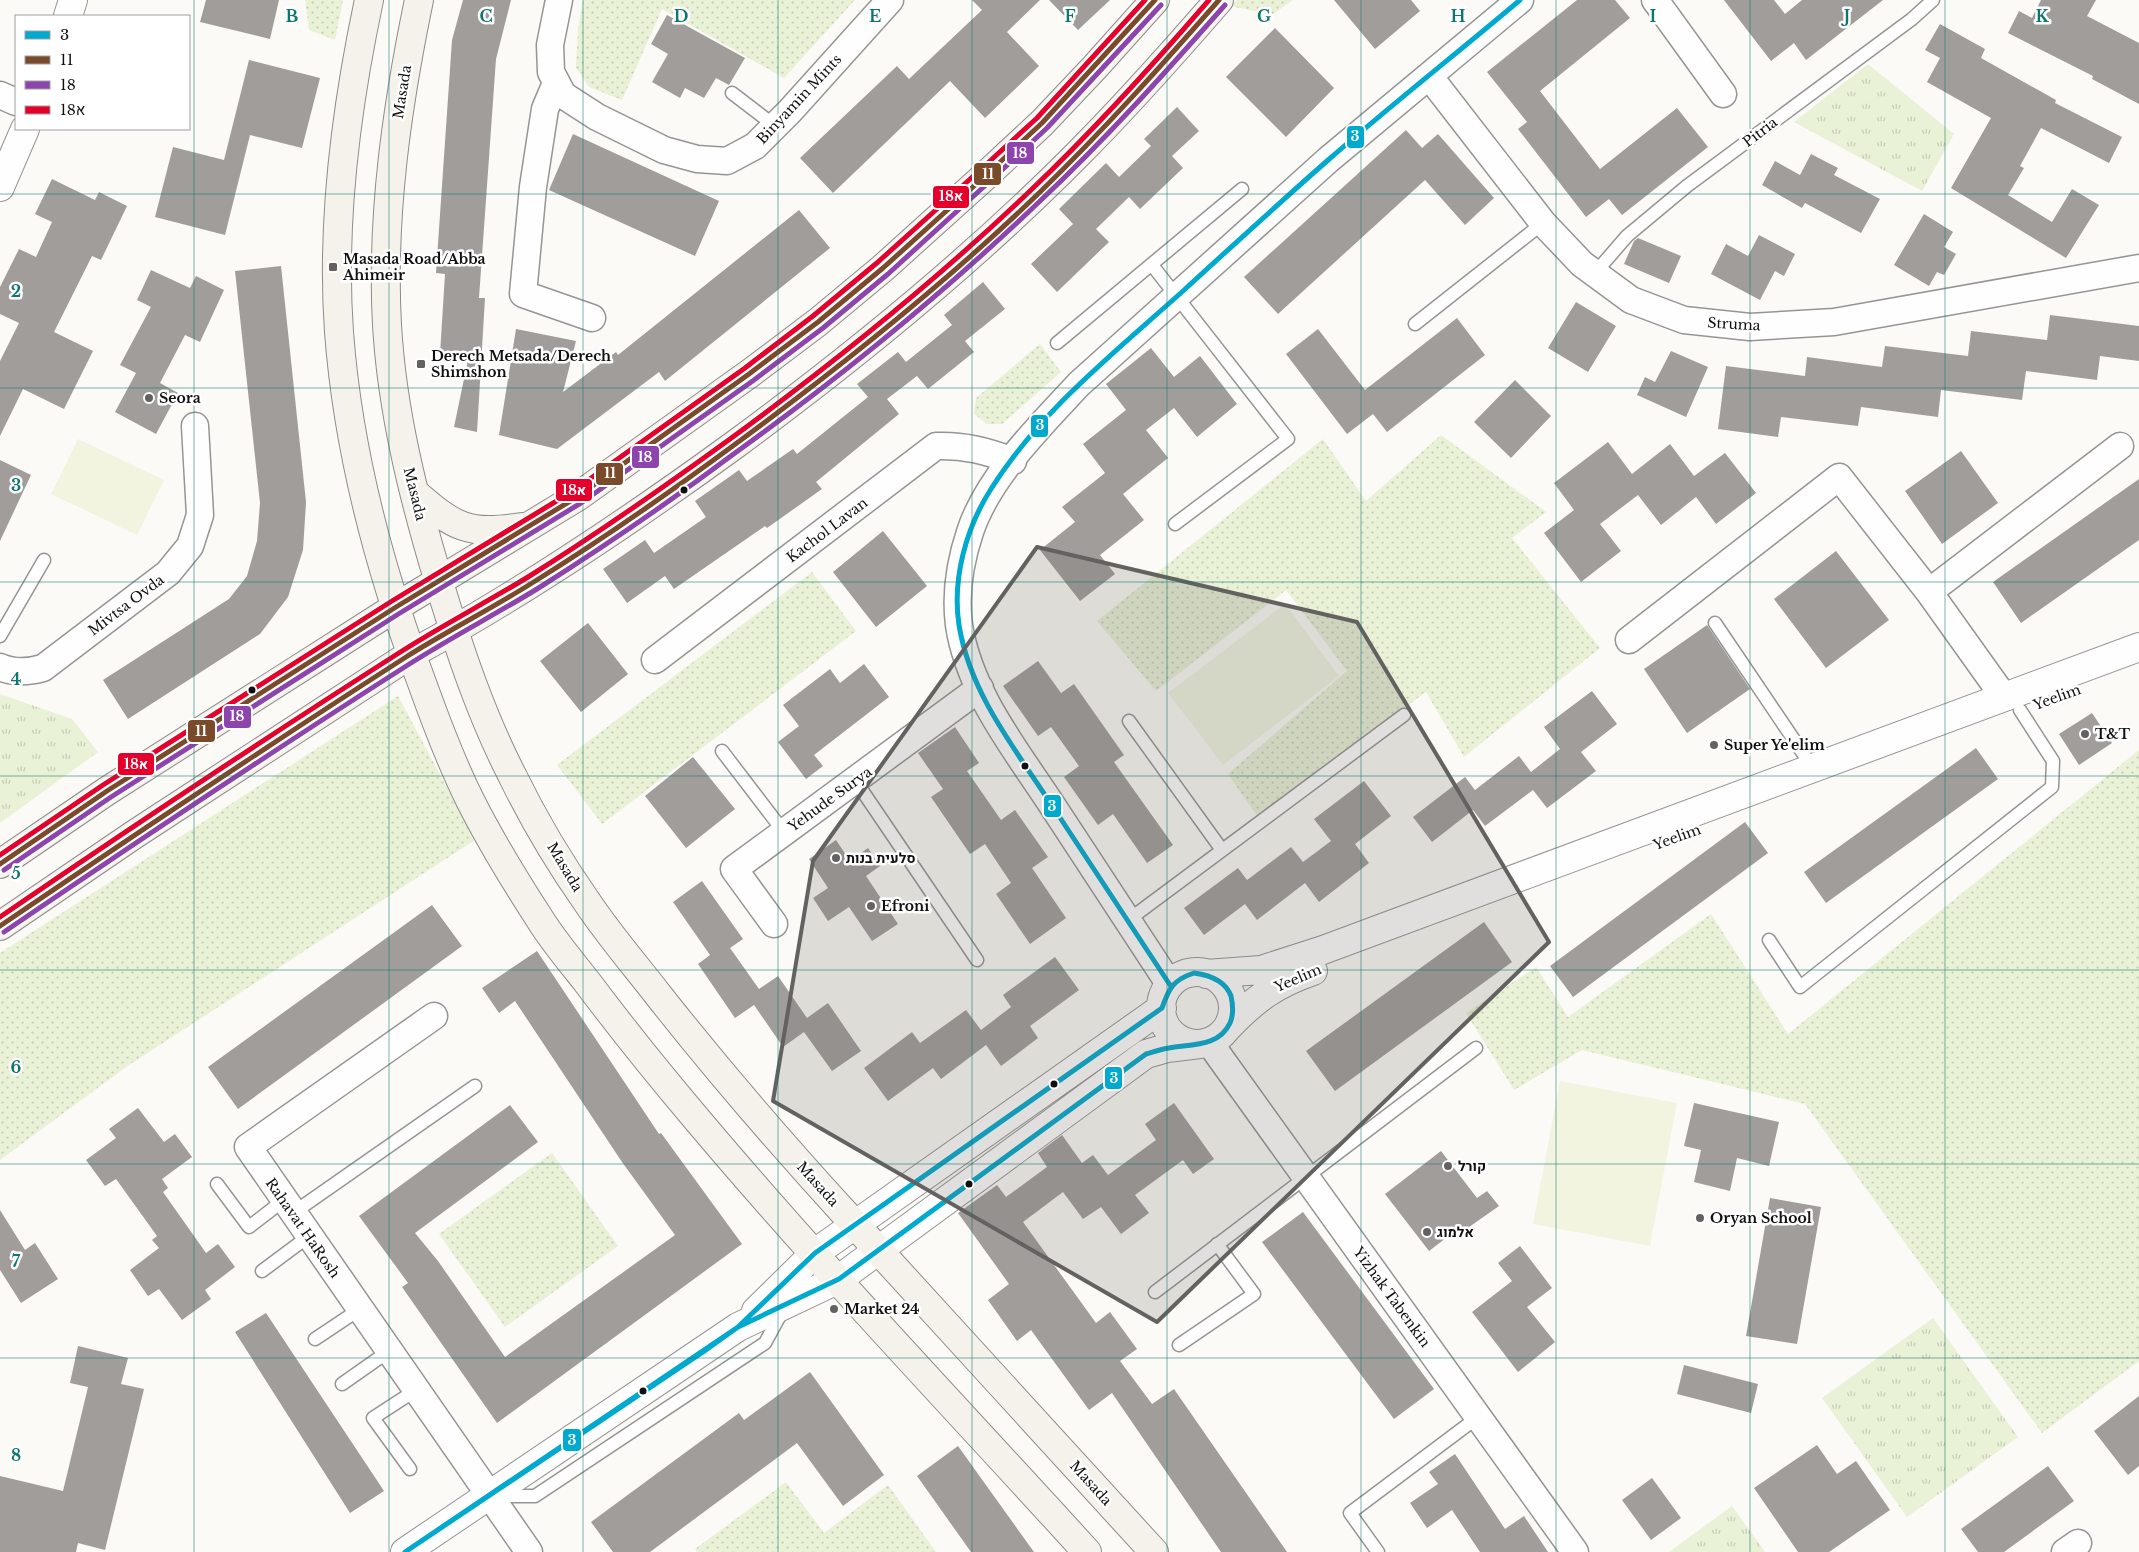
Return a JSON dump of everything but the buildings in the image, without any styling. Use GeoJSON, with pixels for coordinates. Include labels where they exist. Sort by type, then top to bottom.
{"type":"FeatureCollection","features":[{"type":"Feature","properties":{"kind":"main road"},"geometry":{"type":"LineString","coordinates":[[369,0],[348,123],[340,203],[337,268],[339,331],[348,408],[362,483],[382,564],[411,654],[440,732],[470,800],[545,928],[653,1067],[747,1178],[1088,1552]]}},
{"type":"Feature","properties":{"kind":"main road","name":"Masada"},"geometry":{"type":"LineString","coordinates":[[419,0],[396,129],[388,206],[387,328],[396,400],[415,494],[439,582],[453,631],[484,714],[513,777],[586,901],[691,1036],[784,1146],[1154,1552]]}},
{"type":"Feature","properties":{"kind":"main road"},"geometry":{"type":"LineString","coordinates":[[0,864],[107,791],[396,607],[577,497],[749,374],[818,322],[890,262],[1042,122],[1095,67],[1155,0]]}},
{"type":"Feature","properties":{"kind":"main road"},"geometry":{"type":"LineString","coordinates":[[0,926],[135,834],[411,654],[453,631],[628,520],[848,360],[935,287],[1076,157],[1130,100],[1219,0]]}},
{"type":"Feature","properties":{"kind":"main road"},"geometry":{"type":"LineString","coordinates":[[415,494],[443,518],[469,529],[493,531],[531,526]]}},
{"type":"Feature","properties":{"kind":"street"},"geometry":{"type":"LineString","coordinates":[[68,15],[74,0]]}},
{"type":"Feature","properties":{"kind":"street"},"geometry":{"type":"LineString","coordinates":[[559,0],[550,45],[551,72],[556,83],[545,109],[533,187],[523,294],[592,318]]}},
{"type":"Feature","properties":{"kind":"street","name":"Binyamin Mints"},"geometry":{"type":"LineString","coordinates":[[556,83],[563,94],[597,117],[664,150],[697,159],[727,161],[755,146],[890,0]]}},
{"type":"Feature","properties":{"kind":"street"},"geometry":{"type":"LineString","coordinates":[[1212,1038],[1187,1043],[1176,1038],[1167,1028],[1162,1017],[1166,996],[1127,921],[996,720],[972,672],[960,626],[958,594],[962,560],[971,530],[984,501],[1044,422],[1079,384],[1328,160],[1520,0]]}},
{"type":"Feature","properties":{"kind":"street"},"geometry":{"type":"LineString","coordinates":[[1655,0],[1723,94]]}},
{"type":"Feature","properties":{"kind":"street","name":"Struma"},"geometry":{"type":"LineString","coordinates":[[1429,76],[1543,223],[1582,264],[1631,300],[1684,320],[1750,327],[1834,322],[2139,268]]}},
{"type":"Feature","properties":{"kind":"street"},"geometry":{"type":"LineString","coordinates":[[0,95],[15,102]]}},
{"type":"Feature","properties":{"kind":"street"},"geometry":{"type":"LineString","coordinates":[[0,187],[25,130]]}},
{"type":"Feature","properties":{"kind":"street","name":"Mivtsa Ovda"},"geometry":{"type":"LineString","coordinates":[[0,666],[7,670],[30,672],[43,668],[168,573],[190,546],[200,515],[194,426]]}},
{"type":"Feature","properties":{"kind":"street","name":"Kachol Lavan"},"geometry":{"type":"LineString","coordinates":[[655,660],[936,446],[954,445],[980,449],[1013,461]]}},
{"type":"Feature","properties":{"kind":"street"},"geometry":{"type":"LineString","coordinates":[[1929,592],[2120,446]]}},
{"type":"Feature","properties":{"kind":"street"},"geometry":{"type":"LineString","coordinates":[[1629,640],[1839,476],[1929,592],[2012,704]]}},
{"type":"Feature","properties":{"kind":"street","name":"Yeelim"},"geometry":{"type":"LineString","coordinates":[[1212,1038],[1267,991],[1288,980],[2012,704],[2139,647]]}},
{"type":"Feature","properties":{"kind":"street","name":"Yeelim"},"geometry":{"type":"LineString","coordinates":[[1206,974],[1261,970],[1323,950],[1813,768],[2012,704],[2139,667]]}},
{"type":"Feature","properties":{"kind":"street","name":"Yehude Surya"},"geometry":{"type":"LineString","coordinates":[[774,924],[734,869],[980,688]]}},
{"type":"Feature","properties":{"kind":"street"},"geometry":{"type":"LineString","coordinates":[[405,1552],[738,1327],[839,1279],[1146,1054],[1212,1038],[1232,1016],[1232,1000],[1226,987],[1217,978],[1206,974],[1194,973],[1180,977],[1166,996],[1121,1038],[815,1253],[738,1327]]}},
{"type":"Feature","properties":{"kind":"street","name":"Rahavat HaRosh"},"geometry":{"type":"LineString","coordinates":[[434,1016],[248,1147],[529,1552]]}},
{"type":"Feature","properties":{"kind":"street","name":"Yizhak Tabenkin"},"geometry":{"type":"LineString","coordinates":[[1212,1038],[1306,1177],[1575,1552]]}},
{"type":"Feature","properties":{"kind":"lane","name":"Pitria"},"geometry":{"type":"LineString","coordinates":[[1595,273],[1627,236],[1687,186],[1904,24],[1933,0]]}},
{"type":"Feature","properties":{"kind":"lane"},"geometry":{"type":"LineString","coordinates":[[732,93],[775,126]]}},
{"type":"Feature","properties":{"kind":"lane"},"geometry":{"type":"LineString","coordinates":[[1057,343],[1242,189]]}},
{"type":"Feature","properties":{"kind":"lane"},"geometry":{"type":"LineString","coordinates":[[1415,324],[1543,223]]}},
{"type":"Feature","properties":{"kind":"lane"},"geometry":{"type":"LineString","coordinates":[[1152,265],[1288,440],[1175,524]]}},
{"type":"Feature","properties":{"kind":"lane"},"geometry":{"type":"LineString","coordinates":[[0,636],[44,560]]}},
{"type":"Feature","properties":{"kind":"lane"},"geometry":{"type":"LineString","coordinates":[[1715,623],[1813,768]]}},
{"type":"Feature","properties":{"kind":"lane"},"geometry":{"type":"LineString","coordinates":[[1769,940],[1800,987],[2052,787],[2053,761],[2012,704]]}},
{"type":"Feature","properties":{"kind":"lane"},"geometry":{"type":"LineString","coordinates":[[1127,921],[1404,715]]}},
{"type":"Feature","properties":{"kind":"lane"},"geometry":{"type":"LineString","coordinates":[[1129,721],[1222,850]]}},
{"type":"Feature","properties":{"kind":"lane"},"geometry":{"type":"LineString","coordinates":[[722,752],[784,832]]}},
{"type":"Feature","properties":{"kind":"lane"},"geometry":{"type":"LineString","coordinates":[[855,780],[978,960]]}},
{"type":"Feature","properties":{"kind":"lane"},"geometry":{"type":"LineString","coordinates":[[1155,1292],[1476,1048]]}},
{"type":"Feature","properties":{"kind":"lane"},"geometry":{"type":"LineString","coordinates":[[217,1184],[249,1227],[289,1206],[475,1086]]}},
{"type":"Feature","properties":{"kind":"lane"},"geometry":{"type":"LineString","coordinates":[[262,1271],[309,1236]]}},
{"type":"Feature","properties":{"kind":"lane"},"geometry":{"type":"LineString","coordinates":[[1179,1345],[1254,1294],[1217,1244]]}},
{"type":"Feature","properties":{"kind":"lane"},"geometry":{"type":"LineString","coordinates":[[489,1495],[535,1496],[765,1343],[785,1305]]}},
{"type":"Feature","properties":{"kind":"lane"},"geometry":{"type":"LineString","coordinates":[[316,1339],[360,1309]]}},
{"type":"Feature","properties":{"kind":"lane"},"geometry":{"type":"LineString","coordinates":[[342,1384],[389,1351]]}},
{"type":"Feature","properties":{"kind":"lane"},"geometry":{"type":"LineString","coordinates":[[410,1469],[373,1418],[416,1390]]}},
{"type":"Feature","properties":{"kind":"lane"},"geometry":{"type":"LineString","coordinates":[[1378,1552],[1350,1514],[1478,1417]]}},
{"type":"Feature","properties":{"kind":"highlighted area"},"geometry":{"type":"Polygon","coordinates":[[[1037,547],[1357,622],[1549,942],[1157,1322],[773,1101],[813,861],[1037,547]]]}},
{"type":"Feature","properties":{"kind":"green space"},"geometry":{"type":"Polygon","coordinates":[[[305,0],[343,0],[335,40],[309,30],[305,0]]]}},
{"type":"Feature","properties":{"kind":"green space"},"geometry":{"type":"Polygon","coordinates":[[[583,0],[855,0],[784,78],[662,9],[622,100],[589,87],[576,68],[578,29],[583,0]]]}},
{"type":"Feature","properties":{"kind":"green space"},"geometry":{"type":"Polygon","coordinates":[[[1237,0],[1293,0],[1272,15],[1231,6],[1237,0]]]}},
{"type":"Feature","properties":{"kind":"green space"},"geometry":{"type":"Polygon","coordinates":[[[1868,64],[1954,134],[1922,191],[1794,122],[1868,64]]]}},
{"type":"Feature","properties":{"kind":"green space"},"geometry":{"type":"Polygon","coordinates":[[[1040,344],[1061,372],[1002,424],[987,424],[974,414],[976,398],[1040,344]]]}},
{"type":"Feature","properties":{"kind":"green space"},"geometry":{"type":"Polygon","coordinates":[[[1441,435],[1546,512],[1512,538],[1600,648],[1464,757],[1426,692],[1258,817],[1228,774],[1347,671],[1286,590],[1156,691],[1097,621],[1323,439],[1366,501],[1441,435]]]}},
{"type":"Feature","properties":{"kind":"green space"},"geometry":{"type":"Polygon","coordinates":[[[78,439],[164,480],[137,535],[51,494],[78,439]]]}},
{"type":"Feature","properties":{"kind":"green space"},"geometry":{"type":"Polygon","coordinates":[[[812,572],[856,631],[602,824],[557,765],[812,572]]]}},
{"type":"Feature","properties":{"kind":"green space"},"geometry":{"type":"Polygon","coordinates":[[[1285,604],[1339,676],[1223,765],[1168,693],[1285,604]]]}},
{"type":"Feature","properties":{"kind":"green space"},"geometry":{"type":"Polygon","coordinates":[[[0,694],[72,719],[98,752],[0,823],[0,694]]]}},
{"type":"Feature","properties":{"kind":"green space"},"geometry":{"type":"Polygon","coordinates":[[[398,696],[475,840],[126,1067],[0,1160],[0,953],[398,696]]]}},
{"type":"Feature","properties":{"kind":"green space"},"geometry":{"type":"Polygon","coordinates":[[[2139,750],[2139,1361],[2042,1433],[1805,1104],[1582,1050],[1514,1090],[1466,1013],[1536,967],[1568,1017],[1711,914],[1788,1034],[2139,750]]]}},
{"type":"Feature","properties":{"kind":"green space"},"geometry":{"type":"Polygon","coordinates":[[[1560,1081],[1677,1103],[1650,1246],[1533,1224],[1560,1081]]]}},
{"type":"Feature","properties":{"kind":"green space"},"geometry":{"type":"Polygon","coordinates":[[[552,1153],[618,1246],[505,1327],[439,1234],[552,1153]]]}},
{"type":"Feature","properties":{"kind":"green space"},"geometry":{"type":"Polygon","coordinates":[[[1933,1318],[2018,1437],[1907,1517],[1822,1398],[1933,1318]]]}},
{"type":"Feature","properties":{"kind":"green space"},"geometry":{"type":"Polygon","coordinates":[[[786,1482],[824,1533],[888,1485],[936,1552],[697,1552],[695,1549],[786,1482]]]}},
{"type":"Feature","properties":{"kind":"green space"},"geometry":{"type":"Polygon","coordinates":[[[1732,1506],[1765,1552],[1669,1552],[1732,1506]]]}},
{"type":"Feature","properties":{"kind":"transit line","name":"18א"},"geometry":{"type":"LineString","coordinates":[[0,855],[103,785],[392,601],[573,491],[745,368],[813,316],[878,262],[1037,118],[1145,0]]}},
{"type":"Feature","properties":{"kind":"transit line","name":"11"},"geometry":{"type":"LineString","coordinates":[[0,864],[107,791],[396,607],[577,497],[749,374],[818,322],[883,268],[984,177],[1042,123],[1155,0]]}},
{"type":"Feature","properties":{"kind":"transit line","name":"18א"},"geometry":{"type":"LineString","coordinates":[[0,917],[351,683],[418,641],[528,577],[579,544],[680,475],[769,410],[885,319],[995,223],[1100,121],[1209,0]]}},
{"type":"Feature","properties":{"kind":"transit line","name":"11"},"geometry":{"type":"LineString","coordinates":[[0,926],[202,790],[406,657],[516,593],[608,534],[706,466],[811,388],[928,293],[1040,192],[1109,122],[1219,0]]}},
{"type":"Feature","properties":{"kind":"transit line","name":"3"},"geometry":{"type":"LineString","coordinates":[[1170,985],[1010,743],[973,675],[959,625],[957,608],[959,572],[974,520],[991,489],[1032,434],[1055,408],[1105,360],[1327,161],[1520,0]]}},
{"type":"Feature","properties":{"kind":"transit line","name":"18"},"geometry":{"type":"LineString","coordinates":[[4,870],[111,797],[400,613],[581,503],[754,380],[823,328],[888,274],[989,182],[1047,128],[1161,5]]}},
{"type":"Feature","properties":{"kind":"transit line","name":"18"},"geometry":{"type":"LineString","coordinates":[[4,932],[206,796],[360,696],[427,653],[537,589],[588,556],[638,523],[775,424],[892,333],[1003,236],[1111,130],[1225,5]]}},
{"type":"Feature","properties":{"kind":"transit line","name":"3"},"geometry":{"type":"LineString","coordinates":[[1194,973],[1205,975],[1221,982],[1231,996],[1233,1010],[1231,1020],[1225,1031],[1219,1036],[1204,1043],[1166,1048],[1146,1054],[839,1279],[738,1327],[815,1253],[1162,1008],[1167,995],[1176,982],[1194,973]]}},
{"type":"Feature","properties":{"kind":"transit line","name":"3"},"geometry":{"type":"LineString","coordinates":[[738,1327],[703,1352],[405,1552],[738,1327]]}},
{"type":"Feature","properties":{"kind":"place","name":"Masada Road/Abba Ahimeir"},"geometry":{"type":"Point","coordinates":[333,267]}},
{"type":"Feature","properties":{"kind":"place","name":"Derech Metsada/Derech Shimshon"},"geometry":{"type":"Point","coordinates":[421,364]}},
{"type":"Feature","properties":{"kind":"place","name":"Seora"},"geometry":{"type":"Point","coordinates":[149,398]}},
{"type":"Feature","properties":{"kind":"place","name":"T&T"},"geometry":{"type":"Point","coordinates":[2085,734]}},
{"type":"Feature","properties":{"kind":"place","name":"Super Ye'elim"},"geometry":{"type":"Point","coordinates":[1714,745]}},
{"type":"Feature","properties":{"kind":"place","name":"סלעית בנות"},"geometry":{"type":"Point","coordinates":[836,858]}},
{"type":"Feature","properties":{"kind":"place","name":"Efroni"},"geometry":{"type":"Point","coordinates":[871,906]}},
{"type":"Feature","properties":{"kind":"place","name":"קורל"},"geometry":{"type":"Point","coordinates":[1448,1166]}},
{"type":"Feature","properties":{"kind":"place","name":"Oryan School"},"geometry":{"type":"Point","coordinates":[1700,1218]}},
{"type":"Feature","properties":{"kind":"place","name":"אלמוג"},"geometry":{"type":"Point","coordinates":[1427,1232]}},
{"type":"Feature","properties":{"kind":"place","name":"Market 24"},"geometry":{"type":"Point","coordinates":[834,1309]}}]}
